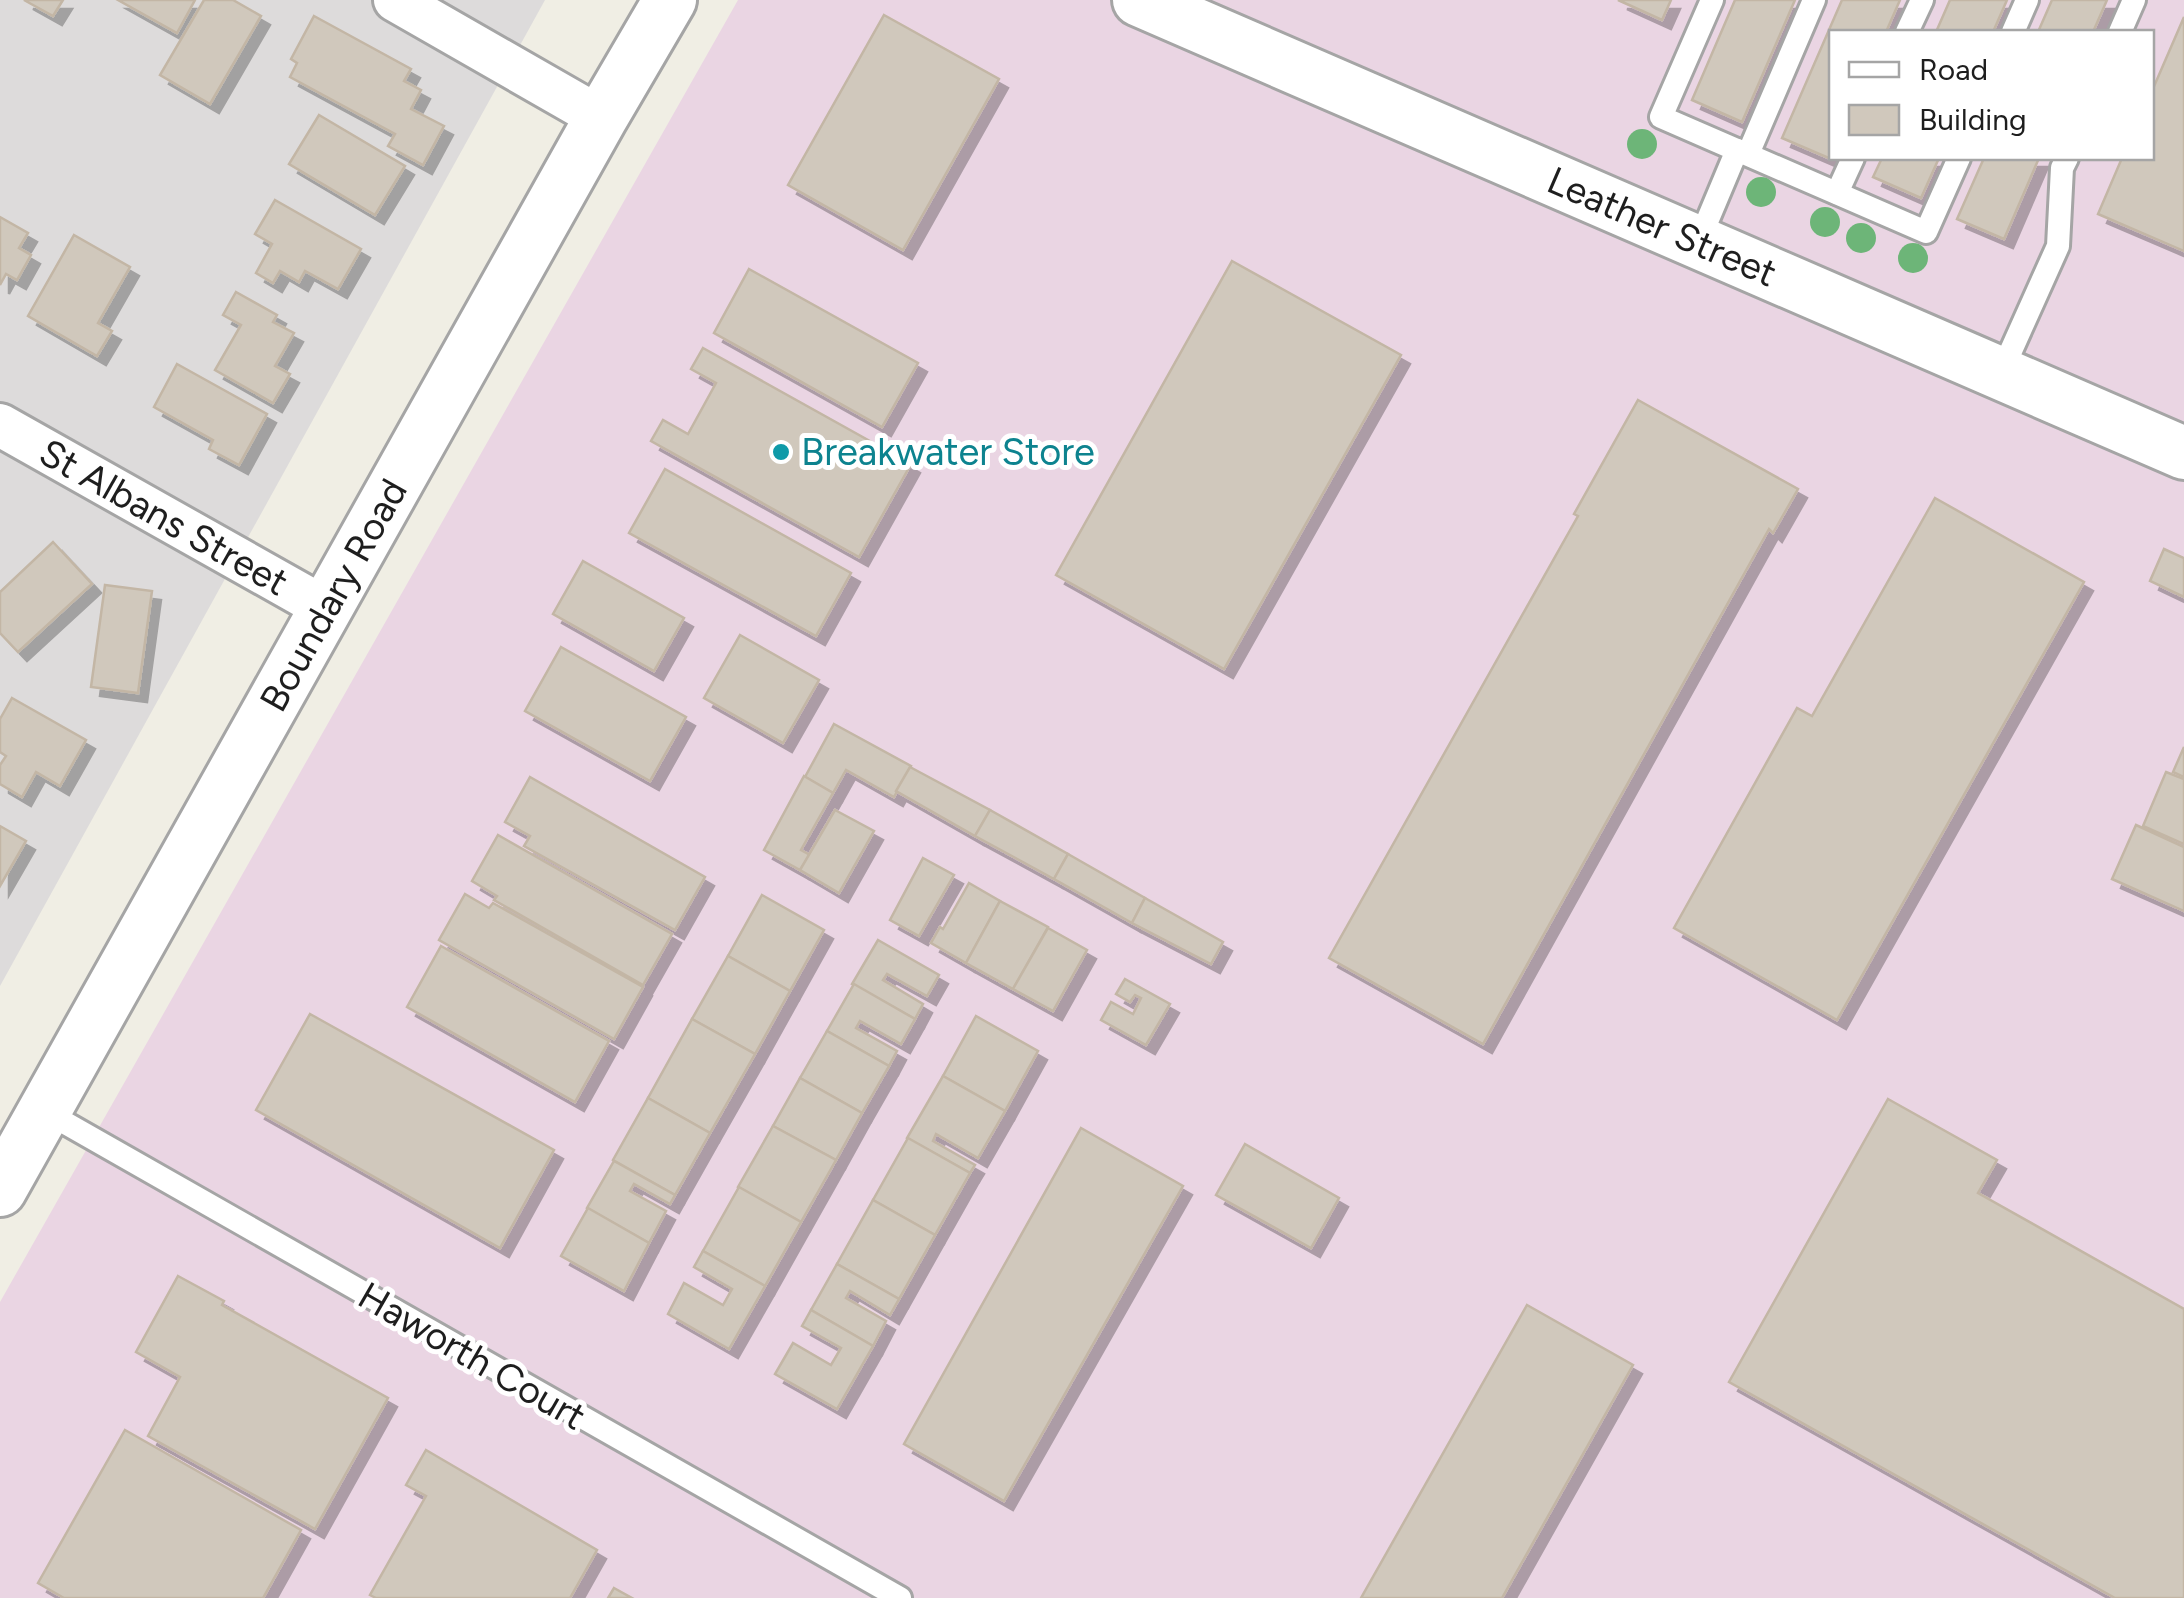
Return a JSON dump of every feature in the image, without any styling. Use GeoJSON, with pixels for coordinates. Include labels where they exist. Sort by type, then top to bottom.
{"type":"FeatureCollection","features":[{"type":"Feature","properties":{"kind":"street"},"geometry":{"type":"LineString","coordinates":[[396,0],[601,118]]}},
{"type":"Feature","properties":{"kind":"street","name":"Boundary Road"},"geometry":{"type":"LineString","coordinates":[[0,1190],[670,0]]}},
{"type":"Feature","properties":{"kind":"street","name":"Leather Street"},"geometry":{"type":"LineString","coordinates":[[1139,0],[2184,452]]}},
{"type":"Feature","properties":{"kind":"street","name":"St Albans Street"},"geometry":{"type":"LineString","coordinates":[[0,425],[326,608]]}},
{"type":"Feature","properties":{"kind":"lane"},"geometry":{"type":"LineString","coordinates":[[1712,0],[1661,118],[1926,232],[1958,160]]}},
{"type":"Feature","properties":{"kind":"lane"},"geometry":{"type":"LineString","coordinates":[[1698,243],[1814,0]]}},
{"type":"Feature","properties":{"kind":"lane"},"geometry":{"type":"LineString","coordinates":[[1909,30],[1922,0]]}},
{"type":"Feature","properties":{"kind":"lane"},"geometry":{"type":"LineString","coordinates":[[2014,30],[2027,0]]}},
{"type":"Feature","properties":{"kind":"lane"},"geometry":{"type":"LineString","coordinates":[[2121,30],[2134,0]]}},
{"type":"Feature","properties":{"kind":"lane"},"geometry":{"type":"LineString","coordinates":[[1838,193],[1852,160]]}},
{"type":"Feature","properties":{"kind":"lane"},"geometry":{"type":"LineString","coordinates":[[2001,373],[2058,246],[2062,168],[2066,160]]}},
{"type":"Feature","properties":{"kind":"lane","name":"Haworth Court"},"geometry":{"type":"LineString","coordinates":[[46,1112],[900,1598]]}},
{"type":"Feature","properties":{"kind":"shaded area"},"geometry":{"type":"Polygon","coordinates":[[[0,0],[545,0],[0,986],[0,0]]]}},
{"type":"Feature","properties":{"kind":"shaded area"},"geometry":{"type":"Polygon","coordinates":[[[738,0],[2184,0],[2184,1598],[0,1598],[0,1302],[738,0]]]}},
{"type":"Feature","properties":{"kind":"building"},"geometry":{"type":"Polygon","coordinates":[[[24,0],[63,0],[53,16],[24,0]]]}},
{"type":"Feature","properties":{"kind":"building"},"geometry":{"type":"Polygon","coordinates":[[[118,0],[195,0],[177,33],[118,0]]]}},
{"type":"Feature","properties":{"kind":"building"},"geometry":{"type":"Polygon","coordinates":[[[204,0],[233,0],[261,16],[210,104],[160,75],[204,0]]]}},
{"type":"Feature","properties":{"kind":"building"},"geometry":{"type":"Polygon","coordinates":[[[1618,0],[1671,0],[1662,20],[1618,0]]]}},
{"type":"Feature","properties":{"kind":"building"},"geometry":{"type":"Polygon","coordinates":[[[1735,0],[1795,0],[1742,122],[1692,100],[1735,0]]]}},
{"type":"Feature","properties":{"kind":"building"},"geometry":{"type":"Polygon","coordinates":[[[1842,0],[1900,0],[1887,30],[1829,30],[1829,158],[1782,138],[1842,0]]]}},
{"type":"Feature","properties":{"kind":"building"},"geometry":{"type":"Polygon","coordinates":[[[1950,0],[2007,0],[1994,30],[1937,30],[1950,0]]]}},
{"type":"Feature","properties":{"kind":"building"},"geometry":{"type":"Polygon","coordinates":[[[2052,0],[2107,0],[2094,30],[2039,30],[2052,0]]]}},
{"type":"Feature","properties":{"kind":"building"},"geometry":{"type":"Polygon","coordinates":[[[884,15],[999,79],[903,250],[788,185],[884,15]]]}},
{"type":"Feature","properties":{"kind":"building"},"geometry":{"type":"Polygon","coordinates":[[[314,16],[411,69],[404,81],[421,90],[411,109],[444,126],[423,165],[388,146],[395,134],[290,77],[297,63],[291,59],[314,16]]]}},
{"type":"Feature","properties":{"kind":"building"},"geometry":{"type":"Polygon","coordinates":[[[2184,17],[2184,251],[2098,214],[2121,160],[2154,160],[2154,86],[2184,17]]]}},
{"type":"Feature","properties":{"kind":"building"},"geometry":{"type":"Polygon","coordinates":[[[319,115],[405,166],[375,215],[289,164],[319,115]]]}},
{"type":"Feature","properties":{"kind":"building"},"geometry":{"type":"Polygon","coordinates":[[[1881,160],[1938,160],[1921,198],[1873,177],[1881,160]]]}},
{"type":"Feature","properties":{"kind":"building"},"geometry":{"type":"Polygon","coordinates":[[[1983,160],[2038,160],[2004,239],[1957,219],[1983,160]]]}},
{"type":"Feature","properties":{"kind":"building"},"geometry":{"type":"Polygon","coordinates":[[[275,200],[361,249],[338,289],[305,271],[299,282],[280,271],[273,283],[256,273],[272,244],[255,234],[275,200]]]}},
{"type":"Feature","properties":{"kind":"building"},"geometry":{"type":"Polygon","coordinates":[[[0,217],[28,233],[19,248],[31,255],[17,280],[6,274],[0,285],[0,217]]]}},
{"type":"Feature","properties":{"kind":"building"},"geometry":{"type":"Polygon","coordinates":[[[74,235],[130,267],[98,323],[112,331],[97,356],[28,316],[74,235]]]}},
{"type":"Feature","properties":{"kind":"building"},"geometry":{"type":"Polygon","coordinates":[[[1232,261],[1401,355],[1224,669],[1056,575],[1232,261]]]}},
{"type":"Feature","properties":{"kind":"building"},"geometry":{"type":"Polygon","coordinates":[[[749,269],[918,363],[882,427],[714,333],[749,269]]]}},
{"type":"Feature","properties":{"kind":"building"},"geometry":{"type":"Polygon","coordinates":[[[236,292],[277,315],[273,322],[294,333],[275,366],[290,374],[273,403],[215,370],[241,325],[223,315],[236,292]]]}},
{"type":"Feature","properties":{"kind":"building","name":"Breakwater Store"},"geometry":{"type":"Polygon","coordinates":[[[703,348],[911,464],[859,557],[651,441],[663,420],[688,434],[716,383],[691,369],[703,348]]]}},
{"type":"Feature","properties":{"kind":"building"},"geometry":{"type":"Polygon","coordinates":[[[177,364],[267,414],[239,465],[209,449],[213,440],[154,407],[177,364]]]}},
{"type":"Feature","properties":{"kind":"building"},"geometry":{"type":"Polygon","coordinates":[[[1638,400],[1798,489],[1773,533],[1769,529],[1483,1044],[1329,958],[1578,516],[1574,514],[1638,400]]]}},
{"type":"Feature","properties":{"kind":"building"},"geometry":{"type":"Polygon","coordinates":[[[665,469],[851,573],[816,636],[629,533],[665,469]]]}},
{"type":"Feature","properties":{"kind":"building"},"geometry":{"type":"Polygon","coordinates":[[[1935,498],[2084,582],[1837,1020],[1674,928],[1797,708],[1812,716],[1935,498]]]}},
{"type":"Feature","properties":{"kind":"building"},"geometry":{"type":"Polygon","coordinates":[[[53,542],[92,584],[18,652],[0,633],[0,592],[53,542]]]}},
{"type":"Feature","properties":{"kind":"building"},"geometry":{"type":"Polygon","coordinates":[[[2164,549],[2184,558],[2184,597],[2150,581],[2164,549]]]}},
{"type":"Feature","properties":{"kind":"building"},"geometry":{"type":"Polygon","coordinates":[[[583,561],[684,618],[654,671],[553,614],[583,561]]]}},
{"type":"Feature","properties":{"kind":"building"},"geometry":{"type":"Polygon","coordinates":[[[105,585],[152,591],[138,693],[91,687],[105,585]]]}},
{"type":"Feature","properties":{"kind":"building"},"geometry":{"type":"Polygon","coordinates":[[[740,635],[819,680],[783,743],[704,698],[740,635]]]}},
{"type":"Feature","properties":{"kind":"building"},"geometry":{"type":"Polygon","coordinates":[[[561,647],[686,717],[650,781],[525,711],[561,647]]]}},
{"type":"Feature","properties":{"kind":"building"},"geometry":{"type":"Polygon","coordinates":[[[12,698],[86,740],[60,786],[36,772],[22,797],[0,784],[0,765],[6,756],[0,752],[0,719],[12,698]]]}},
{"type":"Feature","properties":{"kind":"building"},"geometry":{"type":"Polygon","coordinates":[[[834,724],[911,766],[894,797],[846,770],[833,793],[805,777],[834,724]]]}},
{"type":"Feature","properties":{"kind":"building"},"geometry":{"type":"Polygon","coordinates":[[[2184,747],[2184,777],[2173,772],[2184,747]]]}},
{"type":"Feature","properties":{"kind":"building"},"geometry":{"type":"Polygon","coordinates":[[[910,767],[990,810],[975,836],[896,791],[910,767]]]}},
{"type":"Feature","properties":{"kind":"building"},"geometry":{"type":"Polygon","coordinates":[[[2166,772],[2184,779],[2184,844],[2143,826],[2166,772]]]}},
{"type":"Feature","properties":{"kind":"building"},"geometry":{"type":"Polygon","coordinates":[[[804,776],[833,793],[801,850],[810,855],[800,870],[764,850],[804,776]]]}},
{"type":"Feature","properties":{"kind":"building"},"geometry":{"type":"Polygon","coordinates":[[[530,777],[705,877],[675,930],[524,846],[530,836],[505,822],[530,777]]]}},
{"type":"Feature","properties":{"kind":"building"},"geometry":{"type":"Polygon","coordinates":[[[835,810],[874,831],[839,893],[800,870],[835,810]]]}},
{"type":"Feature","properties":{"kind":"building"},"geometry":{"type":"Polygon","coordinates":[[[990,810],[1068,854],[1054,879],[975,836],[990,810]]]}},
{"type":"Feature","properties":{"kind":"building"},"geometry":{"type":"Polygon","coordinates":[[[2136,825],[2184,847],[2184,911],[2112,879],[2136,825]]]}},
{"type":"Feature","properties":{"kind":"building"},"geometry":{"type":"Polygon","coordinates":[[[0,826],[26,841],[0,886],[0,826]]]}},
{"type":"Feature","properties":{"kind":"building"},"geometry":{"type":"Polygon","coordinates":[[[498,835],[672,934],[643,985],[494,900],[497,896],[472,881],[498,835]]]}},
{"type":"Feature","properties":{"kind":"building"},"geometry":{"type":"Polygon","coordinates":[[[1068,854],[1145,898],[1132,923],[1054,879],[1068,854]]]}},
{"type":"Feature","properties":{"kind":"building"},"geometry":{"type":"Polygon","coordinates":[[[923,858],[954,875],[919,936],[890,920],[923,858]]]}},
{"type":"Feature","properties":{"kind":"building"},"geometry":{"type":"Polygon","coordinates":[[[969,883],[1000,901],[966,963],[931,943],[969,883]]]}},
{"type":"Feature","properties":{"kind":"building"},"geometry":{"type":"Polygon","coordinates":[[[465,894],[489,908],[493,903],[643,987],[614,1039],[439,940],[465,894]]]}},
{"type":"Feature","properties":{"kind":"building"},"geometry":{"type":"Polygon","coordinates":[[[762,895],[824,930],[790,991],[728,956],[762,895]]]}},
{"type":"Feature","properties":{"kind":"building"},"geometry":{"type":"Polygon","coordinates":[[[1145,898],[1223,942],[1211,964],[1132,923],[1145,898]]]}},
{"type":"Feature","properties":{"kind":"building"},"geometry":{"type":"Polygon","coordinates":[[[1000,901],[1048,927],[1013,989],[966,963],[1000,901]]]}},
{"type":"Feature","properties":{"kind":"building"},"geometry":{"type":"Polygon","coordinates":[[[1048,928],[1087,950],[1053,1011],[1013,989],[1048,928]]]}},
{"type":"Feature","properties":{"kind":"building"},"geometry":{"type":"Polygon","coordinates":[[[878,940],[939,975],[927,996],[887,974],[883,980],[923,1004],[915,1019],[852,984],[878,940]]]}},
{"type":"Feature","properties":{"kind":"building"},"geometry":{"type":"Polygon","coordinates":[[[441,946],[609,1041],[575,1102],[407,1007],[441,946]]]}},
{"type":"Feature","properties":{"kind":"building"},"geometry":{"type":"Polygon","coordinates":[[[728,956],[790,991],[755,1054],[692,1019],[728,956]]]}},
{"type":"Feature","properties":{"kind":"building"},"geometry":{"type":"Polygon","coordinates":[[[1125,979],[1170,1004],[1146,1045],[1101,1020],[1111,1002],[1133,1014],[1141,998],[1135,995],[1130,1002],[1116,994],[1125,979]]]}},
{"type":"Feature","properties":{"kind":"building"},"geometry":{"type":"Polygon","coordinates":[[[854,984],[915,1019],[901,1044],[860,1021],[856,1028],[897,1051],[889,1066],[827,1031],[854,984]]]}},
{"type":"Feature","properties":{"kind":"building"},"geometry":{"type":"Polygon","coordinates":[[[310,1014],[554,1150],[500,1248],[256,1110],[310,1014]]]}},
{"type":"Feature","properties":{"kind":"building"},"geometry":{"type":"Polygon","coordinates":[[[976,1016],[1038,1051],[1005,1111],[943,1076],[976,1016]]]}},
{"type":"Feature","properties":{"kind":"building"},"geometry":{"type":"Polygon","coordinates":[[[692,1019],[755,1054],[710,1133],[648,1098],[692,1019]]]}},
{"type":"Feature","properties":{"kind":"building"},"geometry":{"type":"Polygon","coordinates":[[[827,1031],[889,1066],[862,1113],[800,1078],[827,1031]]]}},
{"type":"Feature","properties":{"kind":"building"},"geometry":{"type":"Polygon","coordinates":[[[943,1076],[1005,1111],[978,1158],[936,1134],[933,1141],[975,1165],[970,1173],[907,1138],[943,1076]]]}},
{"type":"Feature","properties":{"kind":"building"},"geometry":{"type":"Polygon","coordinates":[[[800,1078],[862,1113],[836,1160],[773,1126],[800,1078]]]}},
{"type":"Feature","properties":{"kind":"building"},"geometry":{"type":"Polygon","coordinates":[[[648,1098],[710,1133],[675,1195],[613,1160],[648,1098]]]}},
{"type":"Feature","properties":{"kind":"building"},"geometry":{"type":"Polygon","coordinates":[[[1888,1099],[1997,1160],[1978,1193],[2184,1309],[2184,1598],[2115,1598],[1729,1382],[1888,1099]]]}},
{"type":"Feature","properties":{"kind":"building"},"geometry":{"type":"Polygon","coordinates":[[[773,1126],[836,1160],[801,1222],[738,1187],[773,1126]]]}},
{"type":"Feature","properties":{"kind":"building"},"geometry":{"type":"Polygon","coordinates":[[[1081,1128],[1183,1186],[1004,1501],[904,1444],[1081,1128]]]}},
{"type":"Feature","properties":{"kind":"building"},"geometry":{"type":"Polygon","coordinates":[[[908,1138],[970,1173],[935,1235],[873,1200],[908,1138]]]}},
{"type":"Feature","properties":{"kind":"building"},"geometry":{"type":"Polygon","coordinates":[[[1245,1144],[1339,1198],[1311,1248],[1216,1195],[1245,1144]]]}},
{"type":"Feature","properties":{"kind":"building"},"geometry":{"type":"Polygon","coordinates":[[[614,1161],[675,1195],[670,1204],[634,1184],[630,1191],[666,1211],[649,1243],[587,1208],[614,1161]]]}},
{"type":"Feature","properties":{"kind":"building"},"geometry":{"type":"Polygon","coordinates":[[[739,1187],[801,1222],[765,1286],[703,1251],[739,1187]]]}},
{"type":"Feature","properties":{"kind":"building"},"geometry":{"type":"Polygon","coordinates":[[[873,1200],[935,1235],[899,1299],[837,1264],[873,1200]]]}},
{"type":"Feature","properties":{"kind":"building"},"geometry":{"type":"Polygon","coordinates":[[[588,1208],[649,1243],[624,1291],[561,1256],[588,1208]]]}},
{"type":"Feature","properties":{"kind":"building"},"geometry":{"type":"Polygon","coordinates":[[[703,1251],[765,1286],[729,1349],[668,1314],[684,1283],[723,1305],[732,1289],[694,1267],[703,1251]]]}},
{"type":"Feature","properties":{"kind":"building"},"geometry":{"type":"Polygon","coordinates":[[[837,1264],[899,1299],[890,1315],[850,1291],[846,1298],[886,1321],[873,1346],[811,1310],[837,1264]]]}},
{"type":"Feature","properties":{"kind":"building"},"geometry":{"type":"Polygon","coordinates":[[[178,1276],[388,1398],[315,1529],[148,1436],[180,1377],[136,1352],[178,1276]]]}},
{"type":"Feature","properties":{"kind":"building"},"geometry":{"type":"Polygon","coordinates":[[[1527,1305],[1633,1365],[1502,1598],[1361,1598],[1527,1305]]]}},
{"type":"Feature","properties":{"kind":"building"},"geometry":{"type":"Polygon","coordinates":[[[811,1310],[873,1346],[837,1409],[775,1374],[793,1343],[831,1365],[841,1348],[802,1326],[811,1310]]]}},
{"type":"Feature","properties":{"kind":"building"},"geometry":{"type":"Polygon","coordinates":[[[125,1430],[301,1530],[263,1598],[64,1598],[38,1583],[125,1430]]]}},
{"type":"Feature","properties":{"kind":"building"},"geometry":{"type":"Polygon","coordinates":[[[426,1450],[597,1550],[570,1598],[370,1595],[426,1496],[406,1485],[426,1450]]]}},
{"type":"Feature","properties":{"kind":"building"},"geometry":{"type":"Polygon","coordinates":[[[614,1588],[632,1598],[608,1598],[614,1588]]]}},
{"type":"Feature","properties":{"kind":"place","name":"Breakwater Store"},"geometry":{"type":"Point","coordinates":[781,452]}}]}
